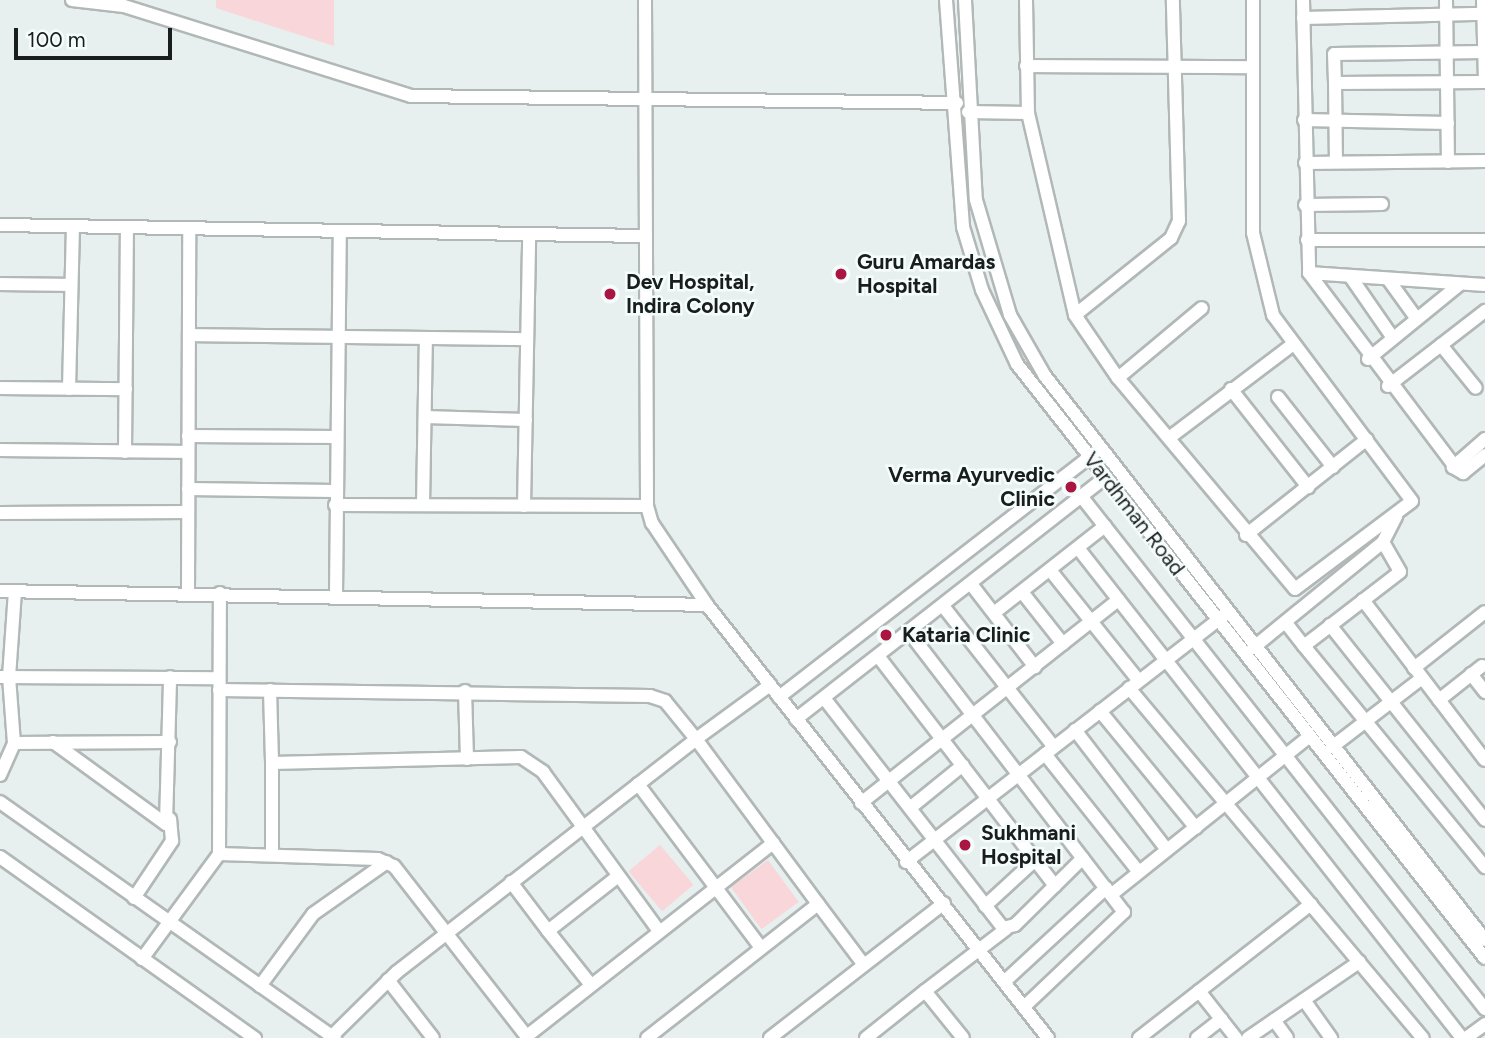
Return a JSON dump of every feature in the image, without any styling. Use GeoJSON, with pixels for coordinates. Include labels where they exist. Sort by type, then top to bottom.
{"type":"FeatureCollection","features":[{"type":"Feature","properties":{"kind":"street"},"geometry":{"type":"LineString","coordinates":[[72,0],[124,6],[411,96],[951,103],[968,108],[1028,113]]}},
{"type":"Feature","properties":{"kind":"street"},"geometry":{"type":"LineString","coordinates":[[645,0],[647,506],[707,605],[906,862],[944,903],[1048,1038]]}},
{"type":"Feature","properties":{"kind":"street","name":"Vardhman Road"},"geometry":{"type":"LineString","coordinates":[[946,0],[951,103],[963,227],[982,290],[1017,364],[1105,478],[1253,648],[1485,940]]}},
{"type":"Feature","properties":{"kind":"street","name":"Vardhman Road"},"geometry":{"type":"LineString","coordinates":[[965,0],[968,108],[976,200],[998,288],[1045,376],[1102,448],[1310,736],[1485,958]]}},
{"type":"Feature","properties":{"kind":"street"},"geometry":{"type":"LineString","coordinates":[[1026,0],[1028,113],[1075,315],[1118,378],[1246,535],[1295,589],[1396,516]]}},
{"type":"Feature","properties":{"kind":"street"},"geometry":{"type":"LineString","coordinates":[[1075,315],[1176,230],[1173,0]]}},
{"type":"Feature","properties":{"kind":"street"},"geometry":{"type":"LineString","coordinates":[[1253,0],[1253,233],[1273,315],[1292,345],[1411,496],[1396,516],[1383,542],[1253,648]]}},
{"type":"Feature","properties":{"kind":"street"},"geometry":{"type":"LineString","coordinates":[[1303,0],[1305,205],[1309,273],[1388,386],[1453,464],[1462,473],[1485,455]]}},
{"type":"Feature","properties":{"kind":"street"},"geometry":{"type":"LineString","coordinates":[[1446,0],[1448,162]]}},
{"type":"Feature","properties":{"kind":"street"},"geometry":{"type":"LineString","coordinates":[[1335,83],[1485,82],[1483,0]]}},
{"type":"Feature","properties":{"kind":"street"},"geometry":{"type":"LineString","coordinates":[[1303,19],[1484,14]]}},
{"type":"Feature","properties":{"kind":"street"},"geometry":{"type":"LineString","coordinates":[[1336,162],[1335,83],[1338,50],[1485,52]]}},
{"type":"Feature","properties":{"kind":"street"},"geometry":{"type":"LineString","coordinates":[[1026,66],[1253,67]]}},
{"type":"Feature","properties":{"kind":"street"},"geometry":{"type":"LineString","coordinates":[[1304,120],[1447,123]]}},
{"type":"Feature","properties":{"kind":"street"},"geometry":{"type":"LineString","coordinates":[[1305,163],[1485,161]]}},
{"type":"Feature","properties":{"kind":"street"},"geometry":{"type":"LineString","coordinates":[[1305,205],[1382,204]]}},
{"type":"Feature","properties":{"kind":"street"},"geometry":{"type":"LineString","coordinates":[[0,225],[646,236]]}},
{"type":"Feature","properties":{"kind":"street"},"geometry":{"type":"LineString","coordinates":[[69,389],[73,227]]}},
{"type":"Feature","properties":{"kind":"street"},"geometry":{"type":"LineString","coordinates":[[125,452],[127,227]]}},
{"type":"Feature","properties":{"kind":"street"},"geometry":{"type":"LineString","coordinates":[[188,593],[189,228]]}},
{"type":"Feature","properties":{"kind":"street"},"geometry":{"type":"LineString","coordinates":[[335,595],[340,231]]}},
{"type":"Feature","properties":{"kind":"street"},"geometry":{"type":"LineString","coordinates":[[524,506],[529,234]]}},
{"type":"Feature","properties":{"kind":"street"},"geometry":{"type":"LineString","coordinates":[[1307,240],[1485,240]]}},
{"type":"Feature","properties":{"kind":"street"},"geometry":{"type":"LineString","coordinates":[[1309,273],[1485,285]]}},
{"type":"Feature","properties":{"kind":"street"},"geometry":{"type":"LineString","coordinates":[[1350,276],[1393,338]]}},
{"type":"Feature","properties":{"kind":"street"},"geometry":{"type":"LineString","coordinates":[[1388,279],[1417,319]]}},
{"type":"Feature","properties":{"kind":"street"},"geometry":{"type":"LineString","coordinates":[[0,284],[71,285]]}},
{"type":"Feature","properties":{"kind":"street"},"geometry":{"type":"LineString","coordinates":[[1368,359],[1459,285]]}},
{"type":"Feature","properties":{"kind":"street"},"geometry":{"type":"LineString","coordinates":[[1118,378],[1202,308]]}},
{"type":"Feature","properties":{"kind":"street"},"geometry":{"type":"LineString","coordinates":[[1388,386],[1485,310]]}},
{"type":"Feature","properties":{"kind":"street"},"geometry":{"type":"LineString","coordinates":[[189,335],[527,339]]}},
{"type":"Feature","properties":{"kind":"street"},"geometry":{"type":"LineString","coordinates":[[423,505],[426,338]]}},
{"type":"Feature","properties":{"kind":"street"},"geometry":{"type":"LineString","coordinates":[[1169,438],[1292,345]]}},
{"type":"Feature","properties":{"kind":"street"},"geometry":{"type":"LineString","coordinates":[[1441,345],[1476,388]]}},
{"type":"Feature","properties":{"kind":"street"},"geometry":{"type":"LineString","coordinates":[[0,388],[126,389]]}},
{"type":"Feature","properties":{"kind":"street"},"geometry":{"type":"LineString","coordinates":[[1231,389],[1308,487]]}},
{"type":"Feature","properties":{"kind":"street"},"geometry":{"type":"LineString","coordinates":[[1279,397],[1333,467]]}},
{"type":"Feature","properties":{"kind":"street"},"geometry":{"type":"LineString","coordinates":[[425,417],[526,420]]}},
{"type":"Feature","properties":{"kind":"street"},"geometry":{"type":"LineString","coordinates":[[188,436],[336,438]]}},
{"type":"Feature","properties":{"kind":"street"},"geometry":{"type":"LineString","coordinates":[[1246,535],[1367,439]]}},
{"type":"Feature","properties":{"kind":"street"},"geometry":{"type":"LineString","coordinates":[[1453,464],[1485,439]]}},
{"type":"Feature","properties":{"kind":"street"},"geometry":{"type":"LineString","coordinates":[[779,697],[1102,448]]}},
{"type":"Feature","properties":{"kind":"street"},"geometry":{"type":"LineString","coordinates":[[0,450],[188,452]]}},
{"type":"Feature","properties":{"kind":"street"},"geometry":{"type":"LineString","coordinates":[[796,719],[1105,478]]}},
{"type":"Feature","properties":{"kind":"street"},"geometry":{"type":"LineString","coordinates":[[188,489],[335,491]]}},
{"type":"Feature","properties":{"kind":"street"},"geometry":{"type":"LineString","coordinates":[[1081,496],[1288,755],[1485,1009]]}},
{"type":"Feature","properties":{"kind":"street"},"geometry":{"type":"LineString","coordinates":[[335,505],[647,506]]}},
{"type":"Feature","properties":{"kind":"street"},"geometry":{"type":"LineString","coordinates":[[0,513],[188,512]]}},
{"type":"Feature","properties":{"kind":"street"},"geometry":{"type":"LineString","coordinates":[[993,613],[1105,526]]}},
{"type":"Feature","properties":{"kind":"street"},"geometry":{"type":"LineString","coordinates":[[1304,646],[1401,569],[1383,542]]}},
{"type":"Feature","properties":{"kind":"street"},"geometry":{"type":"LineString","coordinates":[[1077,548],[1464,1038],[1485,1024]]}},
{"type":"Feature","properties":{"kind":"street"},"geometry":{"type":"LineString","coordinates":[[1050,569],[1225,805],[1311,904],[1417,1036]]}},
{"type":"Feature","properties":{"kind":"street"},"geometry":{"type":"LineString","coordinates":[[971,584],[1035,667]]}},
{"type":"Feature","properties":{"kind":"street"},"geometry":{"type":"LineString","coordinates":[[0,591],[335,595],[707,605]]}},
{"type":"Feature","properties":{"kind":"street"},"geometry":{"type":"LineString","coordinates":[[0,775],[14,743],[5,677],[15,591]]}},
{"type":"Feature","properties":{"kind":"street"},"geometry":{"type":"LineString","coordinates":[[1021,592],[1063,644]]}},
{"type":"Feature","properties":{"kind":"street"},"geometry":{"type":"LineString","coordinates":[[142,959],[219,853],[220,593]]}},
{"type":"Feature","properties":{"kind":"street"},"geometry":{"type":"LineString","coordinates":[[861,803],[1118,600]]}},
{"type":"Feature","properties":{"kind":"street"},"geometry":{"type":"LineString","coordinates":[[1363,600],[1485,760]]}},
{"type":"Feature","properties":{"kind":"street"},"geometry":{"type":"LineString","coordinates":[[943,606],[1007,688],[1139,872]]}},
{"type":"Feature","properties":{"kind":"street"},"geometry":{"type":"LineString","coordinates":[[1332,747],[1390,701],[1485,612]]}},
{"type":"Feature","properties":{"kind":"street"},"geometry":{"type":"LineString","coordinates":[[906,862],[1223,616]]}},
{"type":"Feature","properties":{"kind":"street"},"geometry":{"type":"LineString","coordinates":[[1286,623],[1364,722],[1485,867]]}},
{"type":"Feature","properties":{"kind":"street"},"geometry":{"type":"LineString","coordinates":[[1330,625],[1485,820]]}},
{"type":"Feature","properties":{"kind":"street"},"geometry":{"type":"LineString","coordinates":[[909,632],[1123,908],[1122,920],[1024,1007]]}},
{"type":"Feature","properties":{"kind":"street"},"geometry":{"type":"LineString","coordinates":[[878,656],[1055,886]]}},
{"type":"Feature","properties":{"kind":"street"},"geometry":{"type":"LineString","coordinates":[[1439,700],[1476,670],[1485,692]]}},
{"type":"Feature","properties":{"kind":"street"},"geometry":{"type":"LineString","coordinates":[[5,677],[170,677],[270,690],[466,691],[655,697],[696,739],[864,965]]}},
{"type":"Feature","properties":{"kind":"street"},"geometry":{"type":"LineString","coordinates":[[134,898],[172,841],[170,677]]}},
{"type":"Feature","properties":{"kind":"street"},"geometry":{"type":"LineString","coordinates":[[0,802],[334,1037],[388,980],[446,932],[770,685]]}},
{"type":"Feature","properties":{"kind":"street"},"geometry":{"type":"LineString","coordinates":[[270,690],[272,853]]}},
{"type":"Feature","properties":{"kind":"street"},"geometry":{"type":"LineString","coordinates":[[466,691],[467,759]]}},
{"type":"Feature","properties":{"kind":"street"},"geometry":{"type":"LineString","coordinates":[[824,698],[985,906],[1006,929]]}},
{"type":"Feature","properties":{"kind":"street"},"geometry":{"type":"LineString","coordinates":[[1100,710],[1196,828]]}},
{"type":"Feature","properties":{"kind":"street"},"geometry":{"type":"LineString","coordinates":[[1075,730],[1167,850]]}},
{"type":"Feature","properties":{"kind":"street"},"geometry":{"type":"LineString","coordinates":[[1004,982],[1109,891],[1139,872],[1310,736]]}},
{"type":"Feature","properties":{"kind":"street"},"geometry":{"type":"LineString","coordinates":[[53,742],[156,823],[170,819]]}},
{"type":"Feature","properties":{"kind":"street"},"geometry":{"type":"LineString","coordinates":[[14,743],[170,742]]}},
{"type":"Feature","properties":{"kind":"street"},"geometry":{"type":"LineString","coordinates":[[272,763],[467,759],[532,762],[659,931]]}},
{"type":"Feature","properties":{"kind":"street"},"geometry":{"type":"LineString","coordinates":[[910,808],[963,765]]}},
{"type":"Feature","properties":{"kind":"street"},"geometry":{"type":"LineString","coordinates":[[638,784],[761,948]]}},
{"type":"Feature","properties":{"kind":"street"},"geometry":{"type":"LineString","coordinates":[[219,853],[272,853],[387,862],[446,932],[527,1037],[773,843]]}},
{"type":"Feature","properties":{"kind":"street"},"geometry":{"type":"LineString","coordinates":[[0,857],[255,1038]]}},
{"type":"Feature","properties":{"kind":"street"},"geometry":{"type":"LineString","coordinates":[[866,1038],[1006,929],[1083,858]]}},
{"type":"Feature","properties":{"kind":"street"},"geometry":{"type":"LineString","coordinates":[[985,906],[1035,860]]}},
{"type":"Feature","properties":{"kind":"street"},"geometry":{"type":"LineString","coordinates":[[260,986],[313,914],[387,862]]}},
{"type":"Feature","properties":{"kind":"street"},"geometry":{"type":"LineString","coordinates":[[548,931],[617,877]]}},
{"type":"Feature","properties":{"kind":"street"},"geometry":{"type":"LineString","coordinates":[[511,882],[591,985]]}},
{"type":"Feature","properties":{"kind":"street"},"geometry":{"type":"LineString","coordinates":[[770,1038],[944,903]]}},
{"type":"Feature","properties":{"kind":"street"},"geometry":{"type":"LineString","coordinates":[[648,1038],[818,904]]}},
{"type":"Feature","properties":{"kind":"street"},"geometry":{"type":"LineString","coordinates":[[1139,1038],[1311,904]]}},
{"type":"Feature","properties":{"kind":"street"},"geometry":{"type":"LineString","coordinates":[[1248,1038],[1359,962]]}},
{"type":"Feature","properties":{"kind":"street"},"geometry":{"type":"LineString","coordinates":[[388,980],[433,1038]]}},
{"type":"Feature","properties":{"kind":"street"},"geometry":{"type":"LineString","coordinates":[[925,991],[963,1038]]}},
{"type":"Feature","properties":{"kind":"street"},"geometry":{"type":"LineString","coordinates":[[1199,991],[1236,1038]]}},
{"type":"Feature","properties":{"kind":"street"},"geometry":{"type":"LineString","coordinates":[[1304,1000],[1331,1038]]}},
{"type":"Feature","properties":{"kind":"street"},"geometry":{"type":"LineString","coordinates":[[1198,1038],[1221,1019]]}},
{"type":"Feature","properties":{"kind":"street"},"geometry":{"type":"LineString","coordinates":[[1274,1020],[1287,1038]]}},
{"type":"Feature","properties":{"kind":"shaded area"},"geometry":{"type":"Polygon","coordinates":[[[216,0],[334,0],[334,46],[216,8],[216,0]]]}},
{"type":"Feature","properties":{"kind":"shaded area"},"geometry":{"type":"Polygon","coordinates":[[[660,845],[693,885],[662,911],[629,871],[660,845]]]}},
{"type":"Feature","properties":{"kind":"shaded area"},"geometry":{"type":"Polygon","coordinates":[[[768,860],[799,902],[761,929],[731,887],[768,860]]]}},
{"type":"Feature","properties":{"kind":"place","name":"Guru Amardas Hospital"},"geometry":{"type":"Point","coordinates":[841,274]}},
{"type":"Feature","properties":{"kind":"place","name":"Dev Hospital, Indira Colony"},"geometry":{"type":"Point","coordinates":[610,294]}},
{"type":"Feature","properties":{"kind":"place","name":"Verma Ayurvedic Clinic"},"geometry":{"type":"Point","coordinates":[1071,487]}},
{"type":"Feature","properties":{"kind":"place","name":"Kataria Clinic"},"geometry":{"type":"Point","coordinates":[886,635]}},
{"type":"Feature","properties":{"kind":"place","name":"Sukhmani Hospital"},"geometry":{"type":"Point","coordinates":[965,845]}}]}
